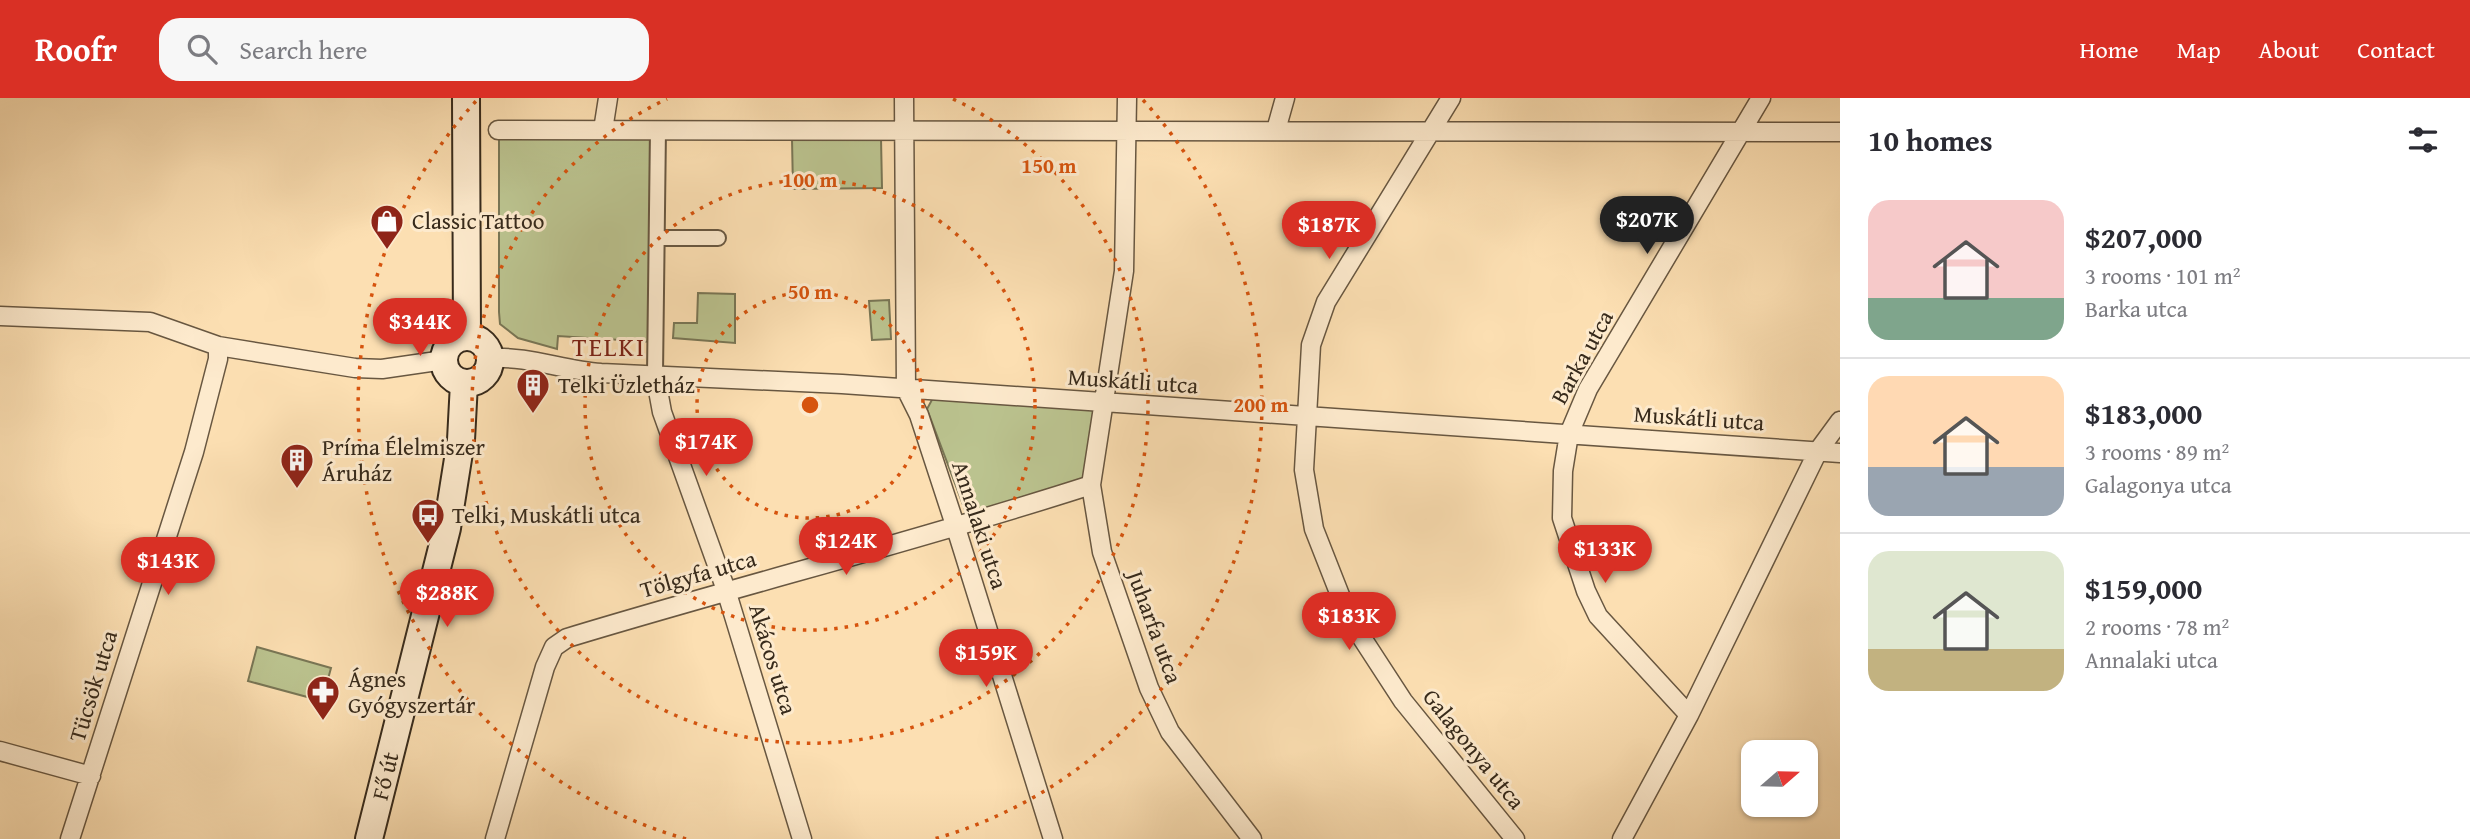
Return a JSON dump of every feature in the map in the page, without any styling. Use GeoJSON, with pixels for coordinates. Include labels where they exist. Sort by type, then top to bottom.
{"type":"FeatureCollection","features":[{"type":"Feature","properties":{"kind":"main road"},"geometry":{"type":"LineString","coordinates":[[466,98],[467,337]]}},
{"type":"Feature","properties":{"kind":"main road"},"geometry":{"type":"LineString","coordinates":[[467,337],[480,341],[490,358],[483,377],[464,383],[448,373],[444,360],[454,341],[467,337]]}},
{"type":"Feature","properties":{"kind":"main road","name":"Fő út"},"geometry":{"type":"LineString","coordinates":[[369,839],[447,528],[461,440],[464,383]]}},
{"type":"Feature","properties":{"kind":"street"},"geometry":{"type":"LineString","coordinates":[[603,130],[608,98]]}},
{"type":"Feature","properties":{"kind":"street"},"geometry":{"type":"LineString","coordinates":[[904,98],[906,389]]}},
{"type":"Feature","properties":{"kind":"street","name":"Juharfa utca"},"geometry":{"type":"LineString","coordinates":[[1127,98],[1124,271],[1091,485],[1102,552],[1149,688],[1171,732],[1252,839]]}},
{"type":"Feature","properties":{"kind":"street"},"geometry":{"type":"LineString","coordinates":[[1276,130],[1284,98]]}},
{"type":"Feature","properties":{"kind":"street","name":"Galagonya utca"},"geometry":{"type":"LineString","coordinates":[[1451,98],[1326,302],[1311,345],[1304,470],[1314,529],[1349,618],[1403,701],[1515,839]]}},
{"type":"Feature","properties":{"kind":"street","name":"Barka utca"},"geometry":{"type":"LineString","coordinates":[[1689,715],[1598,615],[1586,591],[1562,518],[1563,471],[1569,434],[1588,389],[1761,98]]}},
{"type":"Feature","properties":{"kind":"street"},"geometry":{"type":"LineString","coordinates":[[655,374],[658,129]]}},
{"type":"Feature","properties":{"kind":"street"},"geometry":{"type":"LineString","coordinates":[[498,130],[1840,132]]}},
{"type":"Feature","properties":{"kind":"street"},"geometry":{"type":"LineString","coordinates":[[658,238],[718,237]]}},
{"type":"Feature","properties":{"kind":"street"},"geometry":{"type":"LineString","coordinates":[[0,316],[150,322],[218,345],[369,369],[444,360]]}},
{"type":"Feature","properties":{"kind":"street","name":"Tücsök utca"},"geometry":{"type":"LineString","coordinates":[[70,839],[194,452],[218,359],[218,345]]}},
{"type":"Feature","properties":{"kind":"street","name":"Muskátli utca"},"geometry":{"type":"LineString","coordinates":[[490,358],[519,357],[567,370],[906,389],[1840,453]]}},
{"type":"Feature","properties":{"kind":"street","name":"Akácos utca"},"geometry":{"type":"LineString","coordinates":[[655,374],[662,412],[726,590],[802,839]]}},
{"type":"Feature","properties":{"kind":"street","name":"Annalaki utca"},"geometry":{"type":"LineString","coordinates":[[906,389],[919,415],[956,528],[1053,839]]}},
{"type":"Feature","properties":{"kind":"street"},"geometry":{"type":"LineString","coordinates":[[1622,839],[1689,715],[1818,451],[1840,421]]}},
{"type":"Feature","properties":{"kind":"street","name":"Tölgyfa utca"},"geometry":{"type":"LineString","coordinates":[[495,839],[554,647],[567,638],[726,590],[956,528],[1091,485]]}},
{"type":"Feature","properties":{"kind":"street"},"geometry":{"type":"LineString","coordinates":[[0,751],[91,776]]}},
{"type":"Feature","properties":{"kind":"green space"},"geometry":{"type":"Polygon","coordinates":[[[653,137],[652,342],[558,336],[557,349],[518,338],[500,324],[499,138],[653,137]]]}},
{"type":"Feature","properties":{"kind":"green space"},"geometry":{"type":"Polygon","coordinates":[[[881,138],[882,188],[793,189],[792,139],[881,138]]]}},
{"type":"Feature","properties":{"kind":"green space"},"geometry":{"type":"Polygon","coordinates":[[[698,293],[735,294],[735,343],[673,338],[674,323],[697,323],[698,293]]]}},
{"type":"Feature","properties":{"kind":"green space"},"geometry":{"type":"Polygon","coordinates":[[[889,300],[891,339],[872,340],[869,301],[889,300]]]}},
{"type":"Feature","properties":{"kind":"green space"},"geometry":{"type":"Polygon","coordinates":[[[934,396],[1095,410],[1083,480],[968,518],[927,409],[934,396]]]}},
{"type":"Feature","properties":{"kind":"green space"},"geometry":{"type":"Polygon","coordinates":[[[257,647],[331,668],[322,701],[248,681],[257,647]]]}},
{"type":"Feature","properties":{"kind":"place","name":"Classic Tattoo"},"geometry":{"type":"Point","coordinates":[387,251]}},
{"type":"Feature","properties":{"kind":"place","name":"Telki Üzletház"},"geometry":{"type":"Point","coordinates":[533,415]}},
{"type":"Feature","properties":{"kind":"place","name":"Príma Élelmiszer Áruház"},"geometry":{"type":"Point","coordinates":[297,490]}},
{"type":"Feature","properties":{"kind":"place","name":"Telki, Muskátli utca"},"geometry":{"type":"Point","coordinates":[428,545]}},
{"type":"Feature","properties":{"kind":"place","name":"Ágnes Gyógyszertár"},"geometry":{"type":"Point","coordinates":[323,722]}},
{"type":"Feature","properties":{"kind":"district","name":"TELKI"},"geometry":{"type":"Point","coordinates":[609,347]}}]}
